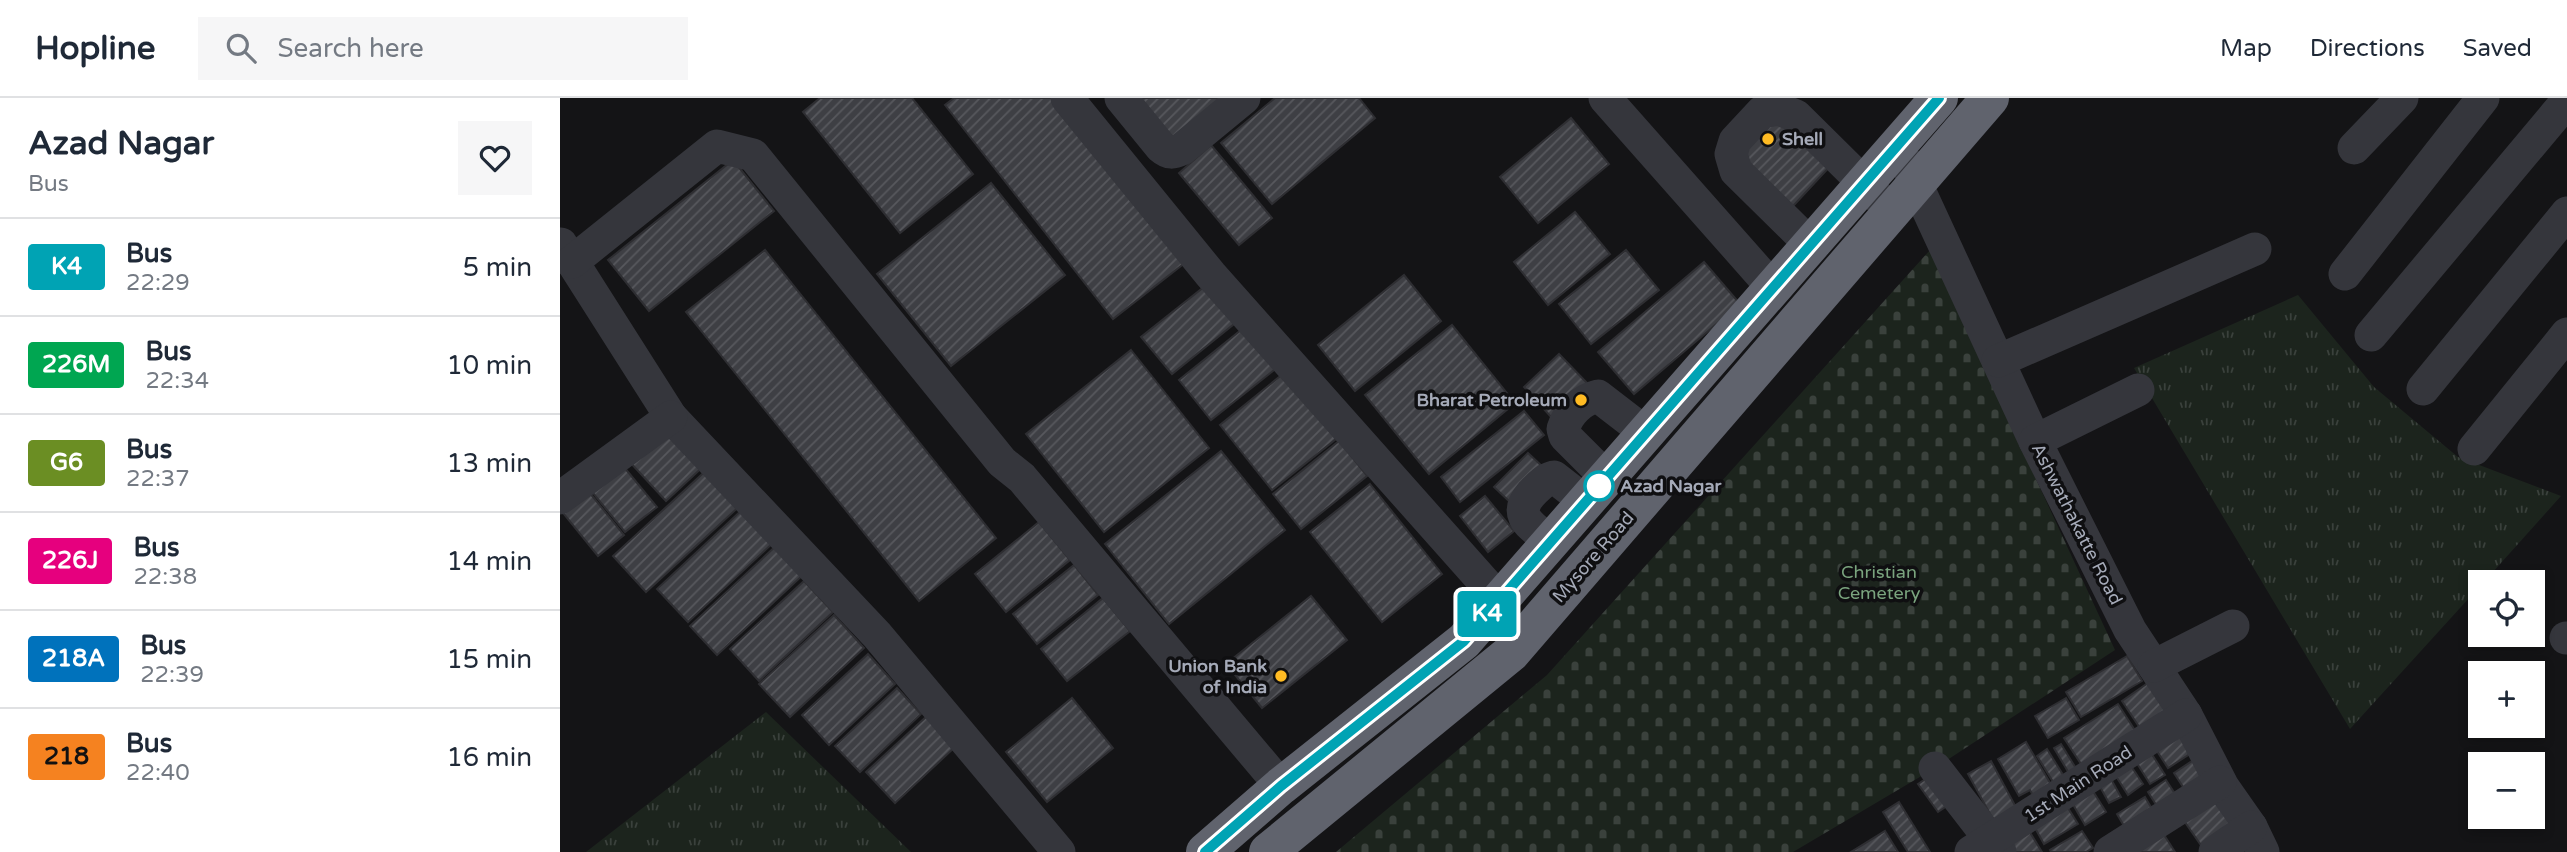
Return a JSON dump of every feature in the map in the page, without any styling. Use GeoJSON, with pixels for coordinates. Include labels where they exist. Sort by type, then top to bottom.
{"type":"FeatureCollection","features":[{"type":"Feature","properties":{"kind":"highway"},"geometry":{"type":"LineString","coordinates":[[1205,852],[1281,786],[1464,641],[1939,98]]}},
{"type":"Feature","properties":{"kind":"highway","name":"Mysore Road"},"geometry":{"type":"LineString","coordinates":[[1268,852],[1511,653],[1990,98]]}},
{"type":"Feature","properties":{"kind":"street"},"geometry":{"type":"LineString","coordinates":[[1067,98],[1211,275],[1500,600]]}},
{"type":"Feature","properties":{"kind":"street"},"geometry":{"type":"LineString","coordinates":[[1121,98],[1161,147],[1166,152],[1174,153],[1244,98]]}},
{"type":"Feature","properties":{"kind":"street"},"geometry":{"type":"LineString","coordinates":[[1605,98],[1773,288]]}},
{"type":"Feature","properties":{"kind":"street"},"geometry":{"type":"LineString","coordinates":[[2354,149],[2402,98]]}},
{"type":"Feature","properties":{"kind":"street"},"geometry":{"type":"LineString","coordinates":[[2345,274],[2483,98]]}},
{"type":"Feature","properties":{"kind":"street"},"geometry":{"type":"LineString","coordinates":[[2371,335],[2567,101]]}},
{"type":"Feature","properties":{"kind":"street"},"geometry":{"type":"LineString","coordinates":[[1811,245],[1736,171],[1731,155],[1735,141],[1762,112],[1779,109],[1796,116],[1891,211]]}},
{"type":"Feature","properties":{"kind":"street"},"geometry":{"type":"LineString","coordinates":[[1111,153],[1144,127]]}},
{"type":"Feature","properties":{"kind":"street","name":"Ashwathakatte Road"},"geometry":{"type":"LineString","coordinates":[[1898,145],[2035,441],[2130,631],[2186,715],[2220,782],[2257,839]]}},
{"type":"Feature","properties":{"kind":"street"},"geometry":{"type":"LineString","coordinates":[[1059,852],[877,635],[671,417],[563,248],[717,146],[753,155],[1002,462],[1022,478],[1281,786]]}},
{"type":"Feature","properties":{"kind":"street"},"geometry":{"type":"LineString","coordinates":[[2423,390],[2567,213]]}},
{"type":"Feature","properties":{"kind":"street"},"geometry":{"type":"LineString","coordinates":[[1998,360],[2255,249]]}},
{"type":"Feature","properties":{"kind":"street"},"geometry":{"type":"LineString","coordinates":[[2474,449],[2567,334]]}},
{"type":"Feature","properties":{"kind":"street"},"geometry":{"type":"LineString","coordinates":[[2035,441],[2138,390]]}},
{"type":"Feature","properties":{"kind":"street"},"geometry":{"type":"LineString","coordinates":[[1596,490],[1565,436],[1563,429],[1572,411],[1598,396],[1646,433]]}},
{"type":"Feature","properties":{"kind":"street"},"geometry":{"type":"LineString","coordinates":[[560,498],[671,417]]}},
{"type":"Feature","properties":{"kind":"street"},"geometry":{"type":"LineString","coordinates":[[2154,666],[2233,626]]}},
{"type":"Feature","properties":{"kind":"street","name":"1st Main Road"},"geometry":{"type":"LineString","coordinates":[[1988,848],[2186,715]]}},
{"type":"Feature","properties":{"kind":"street"},"geometry":{"type":"LineString","coordinates":[[1935,768],[1988,848]]}},
{"type":"Feature","properties":{"kind":"street"},"geometry":{"type":"LineString","coordinates":[[2110,852],[2220,782]]}},
{"type":"Feature","properties":{"kind":"street"},"geometry":{"type":"LineString","coordinates":[[2215,852],[2257,839]]}},
{"type":"Feature","properties":{"kind":"green space","name":"Christian Cemetery"},"geometry":{"type":"Polygon","coordinates":[[[1930,250],[2115,650],[1935,768],[1793,852],[1336,852],[1547,675],[1930,250]]]}},
{"type":"Feature","properties":{"kind":"green space"},"geometry":{"type":"Polygon","coordinates":[[[2298,295],[2374,387],[2458,457],[2561,496],[2495,570],[2468,570],[2468,599],[2350,729],[2134,368],[2298,295]]]}},
{"type":"Feature","properties":{"kind":"green space"},"geometry":{"type":"Polygon","coordinates":[[[766,712],[911,852],[586,852],[766,712]]]}},
{"type":"Feature","properties":{"kind":"building"},"geometry":{"type":"Polygon","coordinates":[[[820,98],[912,98],[973,174],[900,233],[803,112],[820,98]]]}},
{"type":"Feature","properties":{"kind":"building"},"geometry":{"type":"Polygon","coordinates":[[[954,98],[1058,98],[1186,262],[1113,319],[945,105],[954,98]]]}},
{"type":"Feature","properties":{"kind":"building"},"geometry":{"type":"Polygon","coordinates":[[[1127,98],[1224,98],[1168,146],[1127,98]]]}},
{"type":"Feature","properties":{"kind":"building"},"geometry":{"type":"Polygon","coordinates":[[[1275,98],[1359,98],[1375,118],[1272,204],[1221,143],[1275,98]]]}},
{"type":"Feature","properties":{"kind":"building"},"geometry":{"type":"Polygon","coordinates":[[[1777,109],[1834,162],[1781,219],[1724,165],[1777,109]]]}},
{"type":"Feature","properties":{"kind":"building"},"geometry":{"type":"Polygon","coordinates":[[[1571,118],[1609,164],[1538,223],[1500,177],[1571,118]]]}},
{"type":"Feature","properties":{"kind":"building"},"geometry":{"type":"Polygon","coordinates":[[[1211,145],[1272,218],[1239,245],[1179,173],[1211,145]]]}},
{"type":"Feature","properties":{"kind":"building"},"geometry":{"type":"Polygon","coordinates":[[[733,160],[774,211],[649,311],[608,260],[733,160]]]}},
{"type":"Feature","properties":{"kind":"building"},"geometry":{"type":"Polygon","coordinates":[[[991,183],[1065,275],[951,366],[877,274],[991,183]]]}},
{"type":"Feature","properties":{"kind":"building"},"geometry":{"type":"Polygon","coordinates":[[[1575,212],[1610,254],[1548,305],[1514,262],[1575,212]]]}},
{"type":"Feature","properties":{"kind":"building"},"geometry":{"type":"Polygon","coordinates":[[[765,250],[996,538],[919,601],[686,312],[765,250]]]}},
{"type":"Feature","properties":{"kind":"building"},"geometry":{"type":"Polygon","coordinates":[[[1626,250],[1659,290],[1591,344],[1559,304],[1626,250]]]}},
{"type":"Feature","properties":{"kind":"building"},"geometry":{"type":"Polygon","coordinates":[[[1704,262],[1740,304],[1634,394],[1598,352],[1704,262]]]}},
{"type":"Feature","properties":{"kind":"building"},"geometry":{"type":"Polygon","coordinates":[[[1404,275],[1441,321],[1355,391],[1318,345],[1404,275]]]}},
{"type":"Feature","properties":{"kind":"building"},"geometry":{"type":"Polygon","coordinates":[[[1209,283],[1239,320],[1172,374],[1141,337],[1209,283]]]}},
{"type":"Feature","properties":{"kind":"building"},"geometry":{"type":"Polygon","coordinates":[[[1452,325],[1515,403],[1429,474],[1365,395],[1452,325]]]}},
{"type":"Feature","properties":{"kind":"building"},"geometry":{"type":"Polygon","coordinates":[[[1246,326],[1278,367],[1211,420],[1179,380],[1246,326]]]}},
{"type":"Feature","properties":{"kind":"building"},"geometry":{"type":"Polygon","coordinates":[[[1131,350],[1209,448],[1104,532],[1026,434],[1131,350]]]}},
{"type":"Feature","properties":{"kind":"building"},"geometry":{"type":"Polygon","coordinates":[[[1559,354],[1588,384],[1552,418],[1524,387],[1559,354]]]}},
{"type":"Feature","properties":{"kind":"building"},"geometry":{"type":"Polygon","coordinates":[[[1284,373],[1336,439],[1272,490],[1220,425],[1284,373]]]}},
{"type":"Feature","properties":{"kind":"building"},"geometry":{"type":"Polygon","coordinates":[[[1524,411],[1544,435],[1460,502],[1441,477],[1524,411]]]}},
{"type":"Feature","properties":{"kind":"building"},"geometry":{"type":"Polygon","coordinates":[[[668,421],[707,463],[666,501],[627,459],[668,421]]]}},
{"type":"Feature","properties":{"kind":"building"},"geometry":{"type":"Polygon","coordinates":[[[1339,441],[1367,476],[1301,529],[1273,494],[1339,441]]]}},
{"type":"Feature","properties":{"kind":"building"},"geometry":{"type":"Polygon","coordinates":[[[1221,451],[1285,530],[1169,624],[1105,544],[1221,451]]]}},
{"type":"Feature","properties":{"kind":"building"},"geometry":{"type":"Polygon","coordinates":[[[1528,453],[1544,468],[1510,502],[1494,487],[1528,453]]]}},
{"type":"Feature","properties":{"kind":"building"},"geometry":{"type":"Polygon","coordinates":[[[619,461],[657,507],[625,532],[588,487],[619,461]]]}},
{"type":"Feature","properties":{"kind":"building"},"geometry":{"type":"Polygon","coordinates":[[[711,466],[744,502],[646,592],[613,556],[711,466]]]}},
{"type":"Feature","properties":{"kind":"building"},"geometry":{"type":"Polygon","coordinates":[[[1370,484],[1442,574],[1382,622],[1310,532],[1370,484]]]}},
{"type":"Feature","properties":{"kind":"building"},"geometry":{"type":"Polygon","coordinates":[[[589,492],[624,535],[598,556],[563,513],[589,492]]]}},
{"type":"Feature","properties":{"kind":"building"},"geometry":{"type":"Polygon","coordinates":[[[1485,496],[1514,531],[1488,552],[1460,516],[1485,496]]]}},
{"type":"Feature","properties":{"kind":"building"},"geometry":{"type":"Polygon","coordinates":[[[744,508],[775,541],[688,622],[657,589],[744,508]]]}},
{"type":"Feature","properties":{"kind":"building"},"geometry":{"type":"Polygon","coordinates":[[[1039,522],[1070,560],[1006,612],[975,574],[1039,522]]]}},
{"type":"Feature","properties":{"kind":"building"},"geometry":{"type":"Polygon","coordinates":[[[778,544],[805,573],[717,655],[690,626],[778,544]]]}},
{"type":"Feature","properties":{"kind":"building"},"geometry":{"type":"Polygon","coordinates":[[[1074,565],[1098,595],[1037,644],[1013,614],[1074,565]]]}},
{"type":"Feature","properties":{"kind":"building"},"geometry":{"type":"Polygon","coordinates":[[[804,581],[833,612],[759,681],[730,649],[804,581]]]}},
{"type":"Feature","properties":{"kind":"building"},"geometry":{"type":"Polygon","coordinates":[[[1311,596],[1347,640],[1262,708],[1226,664],[1311,596]]]}},
{"type":"Feature","properties":{"kind":"building"},"geometry":{"type":"Polygon","coordinates":[[[1103,598],[1130,631],[1067,681],[1041,649],[1103,598]]]}},
{"type":"Feature","properties":{"kind":"building"},"geometry":{"type":"Polygon","coordinates":[[[834,615],[864,648],[790,717],[759,684],[834,615]]]}},
{"type":"Feature","properties":{"kind":"building"},"geometry":{"type":"Polygon","coordinates":[[[868,654],[895,684],[829,745],[802,715],[868,654]]]}},
{"type":"Feature","properties":{"kind":"building"},"geometry":{"type":"Polygon","coordinates":[[[2127,656],[2142,681],[2081,717],[2066,692],[2127,656]]]}},
{"type":"Feature","properties":{"kind":"building"},"geometry":{"type":"Polygon","coordinates":[[[2148,683],[2169,713],[2142,731],[2122,701],[2148,683]]]}},
{"type":"Feature","properties":{"kind":"building"},"geometry":{"type":"Polygon","coordinates":[[[897,688],[921,714],[860,772],[835,746],[897,688]]]}},
{"type":"Feature","properties":{"kind":"building"},"geometry":{"type":"Polygon","coordinates":[[[1072,698],[1113,748],[1047,802],[1006,752],[1072,698]]]}},
{"type":"Feature","properties":{"kind":"building"},"geometry":{"type":"Polygon","coordinates":[[[2066,698],[2079,720],[2048,738],[2035,716],[2066,698]]]}},
{"type":"Feature","properties":{"kind":"building"},"geometry":{"type":"Polygon","coordinates":[[[2118,704],[2136,732],[2083,767],[2064,738],[2118,704]]]}},
{"type":"Feature","properties":{"kind":"building"},"geometry":{"type":"Polygon","coordinates":[[[927,716],[955,747],[895,803],[866,772],[927,716]]]}},
{"type":"Feature","properties":{"kind":"building"},"geometry":{"type":"Polygon","coordinates":[[[2177,729],[2193,752],[2168,768],[2153,745],[2177,729]]]}},
{"type":"Feature","properties":{"kind":"building"},"geometry":{"type":"Polygon","coordinates":[[[2026,742],[2053,788],[2035,799],[2030,790],[2019,796],[1998,759],[2026,742]]]}},
{"type":"Feature","properties":{"kind":"building"},"geometry":{"type":"Polygon","coordinates":[[[2061,744],[2077,770],[2070,775],[2054,748],[2061,744]]]}},
{"type":"Feature","properties":{"kind":"building"},"geometry":{"type":"Polygon","coordinates":[[[2148,748],[2165,775],[2150,784],[2133,757],[2148,748]]]}},
{"type":"Feature","properties":{"kind":"building"},"geometry":{"type":"Polygon","coordinates":[[[2047,749],[2065,778],[2055,785],[2037,756],[2047,749]]]}},
{"type":"Feature","properties":{"kind":"building"},"geometry":{"type":"Polygon","coordinates":[[[2195,759],[2208,779],[2187,793],[2174,773],[2195,759]]]}},
{"type":"Feature","properties":{"kind":"building"},"geometry":{"type":"Polygon","coordinates":[[[1991,761],[2018,811],[1995,823],[1968,774],[1991,761]]]}},
{"type":"Feature","properties":{"kind":"building"},"geometry":{"type":"Polygon","coordinates":[[[2129,763],[2143,784],[2128,795],[2114,773],[2129,763]]]}},
{"type":"Feature","properties":{"kind":"building"},"geometry":{"type":"Polygon","coordinates":[[[1933,774],[1953,802],[1938,812],[1918,784],[1933,774]]]}},
{"type":"Feature","properties":{"kind":"building"},"geometry":{"type":"Polygon","coordinates":[[[2111,779],[2121,797],[2109,803],[2099,785],[2111,779]]]}},
{"type":"Feature","properties":{"kind":"building"},"geometry":{"type":"Polygon","coordinates":[[[2166,780],[2179,800],[2160,811],[2148,792],[2166,780]]]}},
{"type":"Feature","properties":{"kind":"building"},"geometry":{"type":"Polygon","coordinates":[[[2091,788],[2106,812],[2085,825],[2071,801],[2091,788]]]}},
{"type":"Feature","properties":{"kind":"building"},"geometry":{"type":"Polygon","coordinates":[[[2212,794],[2233,828],[2203,848],[2180,815],[2212,794]]]}},
{"type":"Feature","properties":{"kind":"building"},"geometry":{"type":"Polygon","coordinates":[[[2145,797],[2155,814],[2127,831],[2117,814],[2145,797]]]}},
{"type":"Feature","properties":{"kind":"building"},"geometry":{"type":"Polygon","coordinates":[[[2063,800],[2078,824],[2044,844],[2030,819],[2063,800]]]}},
{"type":"Feature","properties":{"kind":"building"},"geometry":{"type":"Polygon","coordinates":[[[1899,802],[1930,852],[1908,852],[1883,812],[1899,802]]]}},
{"type":"Feature","properties":{"kind":"building"},"geometry":{"type":"Polygon","coordinates":[[[2026,826],[2042,852],[2014,852],[2006,838],[2026,826]]]}},
{"type":"Feature","properties":{"kind":"building"},"geometry":{"type":"Polygon","coordinates":[[[2159,827],[2175,852],[2124,852],[2159,827]]]}},
{"type":"Feature","properties":{"kind":"building"},"geometry":{"type":"Polygon","coordinates":[[[1885,831],[1898,852],[1851,852],[1885,831]]]}},
{"type":"Feature","properties":{"kind":"building"},"geometry":{"type":"Polygon","coordinates":[[[2082,831],[2093,848],[2086,852],[2051,852],[2050,850],[2082,831]]]}},
{"type":"Feature","properties":{"kind":"bus line","name":"K4"},"geometry":{"type":"LineString","coordinates":[[1205,852],[1281,786],[1464,641],[1939,98]]}},
{"type":"Feature","properties":{"kind":"place","name":"Shell"},"geometry":{"type":"Point","coordinates":[1768,139]}},
{"type":"Feature","properties":{"kind":"place","name":"Bharat Petroleum"},"geometry":{"type":"Point","coordinates":[1581,400]}},
{"type":"Feature","properties":{"kind":"place","name":"Azad Nagar"},"geometry":{"type":"Point","coordinates":[1599,486]}},
{"type":"Feature","properties":{"kind":"place","name":"Union Bank of India"},"geometry":{"type":"Point","coordinates":[1281,676]}}]}
